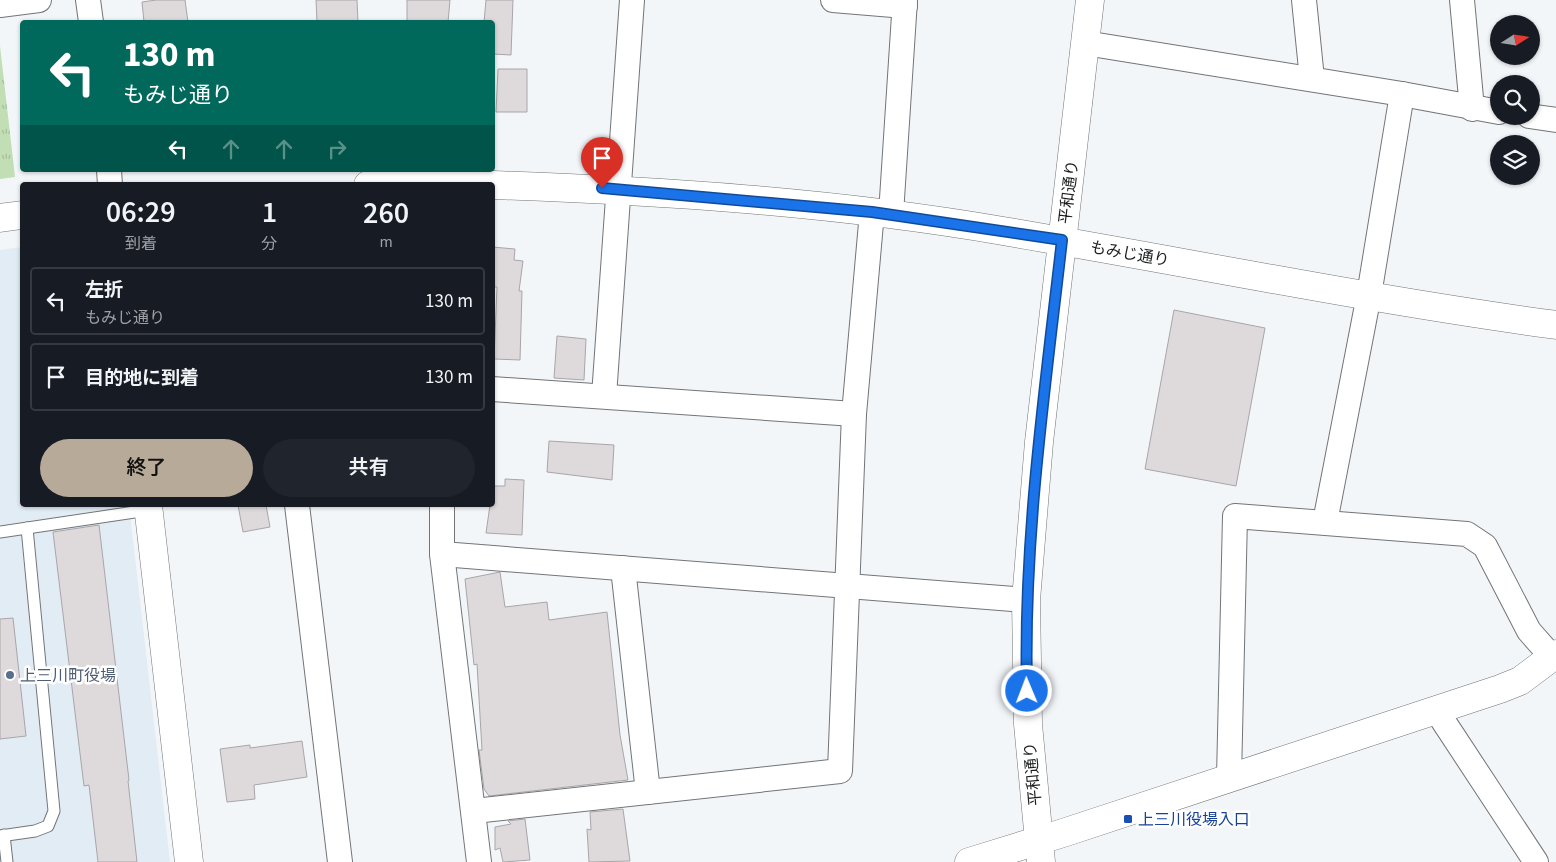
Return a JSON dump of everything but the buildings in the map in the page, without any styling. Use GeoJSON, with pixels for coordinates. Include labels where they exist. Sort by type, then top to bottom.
{"type":"FeatureCollection","features":[{"type":"Feature","properties":{"kind":"street"},"geometry":{"type":"LineString","coordinates":[[3,3],[39,0]]}},
{"type":"Feature","properties":{"kind":"street"},"geometry":{"type":"LineString","coordinates":[[88,0],[91,20]]}},
{"type":"Feature","properties":{"kind":"street"},"geometry":{"type":"LineString","coordinates":[[604,396],[632,0]]}},
{"type":"Feature","properties":{"kind":"street"},"geometry":{"type":"LineString","coordinates":[[474,811],[840,770],[854,414],[881,213],[905,3],[833,0]]}},
{"type":"Feature","properties":{"kind":"street","name":"平和通り"},"geometry":{"type":"LineString","coordinates":[[1039,852],[1028,724],[1026,600],[1039,442],[1090,0]]}},
{"type":"Feature","properties":{"kind":"street"},"geometry":{"type":"LineString","coordinates":[[1304,0],[1312,79]]}},
{"type":"Feature","properties":{"kind":"street"},"geometry":{"type":"LineString","coordinates":[[1462,0],[1472,109]]}},
{"type":"Feature","properties":{"kind":"street"},"geometry":{"type":"LineString","coordinates":[[1084,43],[1402,94],[1490,111]]}},
{"type":"Feature","properties":{"kind":"street"},"geometry":{"type":"LineString","coordinates":[[1325,522],[1369,295],[1402,94]]}},
{"type":"Feature","properties":{"kind":"street"},"geometry":{"type":"LineString","coordinates":[[1540,118],[1556,120]]}},
{"type":"Feature","properties":{"kind":"street","name":"もみじ通り"},"geometry":{"type":"LineString","coordinates":[[495,185],[619,189],[881,213],[1062,240],[1369,295],[1556,325]]}},
{"type":"Feature","properties":{"kind":"street"},"geometry":{"type":"LineString","coordinates":[[0,218],[20,215]]}},
{"type":"Feature","properties":{"kind":"street"},"geometry":{"type":"LineString","coordinates":[[495,389],[854,414]]}},
{"type":"Feature","properties":{"kind":"street"},"geometry":{"type":"LineString","coordinates":[[296,507],[340,862]]}},
{"type":"Feature","properties":{"kind":"street"},"geometry":{"type":"LineString","coordinates":[[442,507],[442,554],[479,862]]}},
{"type":"Feature","properties":{"kind":"street"},"geometry":{"type":"LineString","coordinates":[[148,508],[189,862]]}},
{"type":"Feature","properties":{"kind":"street"},"geometry":{"type":"LineString","coordinates":[[969,862],[1039,852],[1229,778],[1520,681],[1554,655],[1530,631],[1485,546],[1467,534],[1235,516],[1229,778]]}},
{"type":"Feature","properties":{"kind":"street"},"geometry":{"type":"LineString","coordinates":[[442,554],[1026,600]]}},
{"type":"Feature","properties":{"kind":"street"},"geometry":{"type":"LineString","coordinates":[[623,568],[648,792]]}},
{"type":"Feature","properties":{"kind":"street"},"geometry":{"type":"LineString","coordinates":[[1436,710],[1536,862]]}},
{"type":"Feature","properties":{"kind":"lane"},"geometry":{"type":"LineString","coordinates":[[0,532],[148,508]]}},
{"type":"Feature","properties":{"kind":"lane"},"geometry":{"type":"LineString","coordinates":[[7,862],[2,835],[35,831],[48,826],[54,811],[27,528]]}},
{"type":"Feature","properties":{"kind":"shaded area"},"geometry":{"type":"Polygon","coordinates":[[[20,247],[20,507],[129,507],[170,862],[0,862],[0,250],[20,247]]]}},
{"type":"Feature","properties":{"kind":"green space"},"geometry":{"type":"Polygon","coordinates":[[[0,46],[15,177],[0,179],[0,46]]]}},
{"type":"Feature","properties":{"kind":"place","name":"上三川町役場"},"geometry":{"type":"Point","coordinates":[10,675]}},
{"type":"Feature","properties":{"kind":"place","name":"上三川役場入口"},"geometry":{"type":"Point","coordinates":[1128,819]}},
{"type":"Feature","properties":{"kind":"route"},"geometry":{"type":"LineString","coordinates":[[602,188],[872,212],[1062,240],[1039,442],[1026,600],[1027,691]]}}]}
